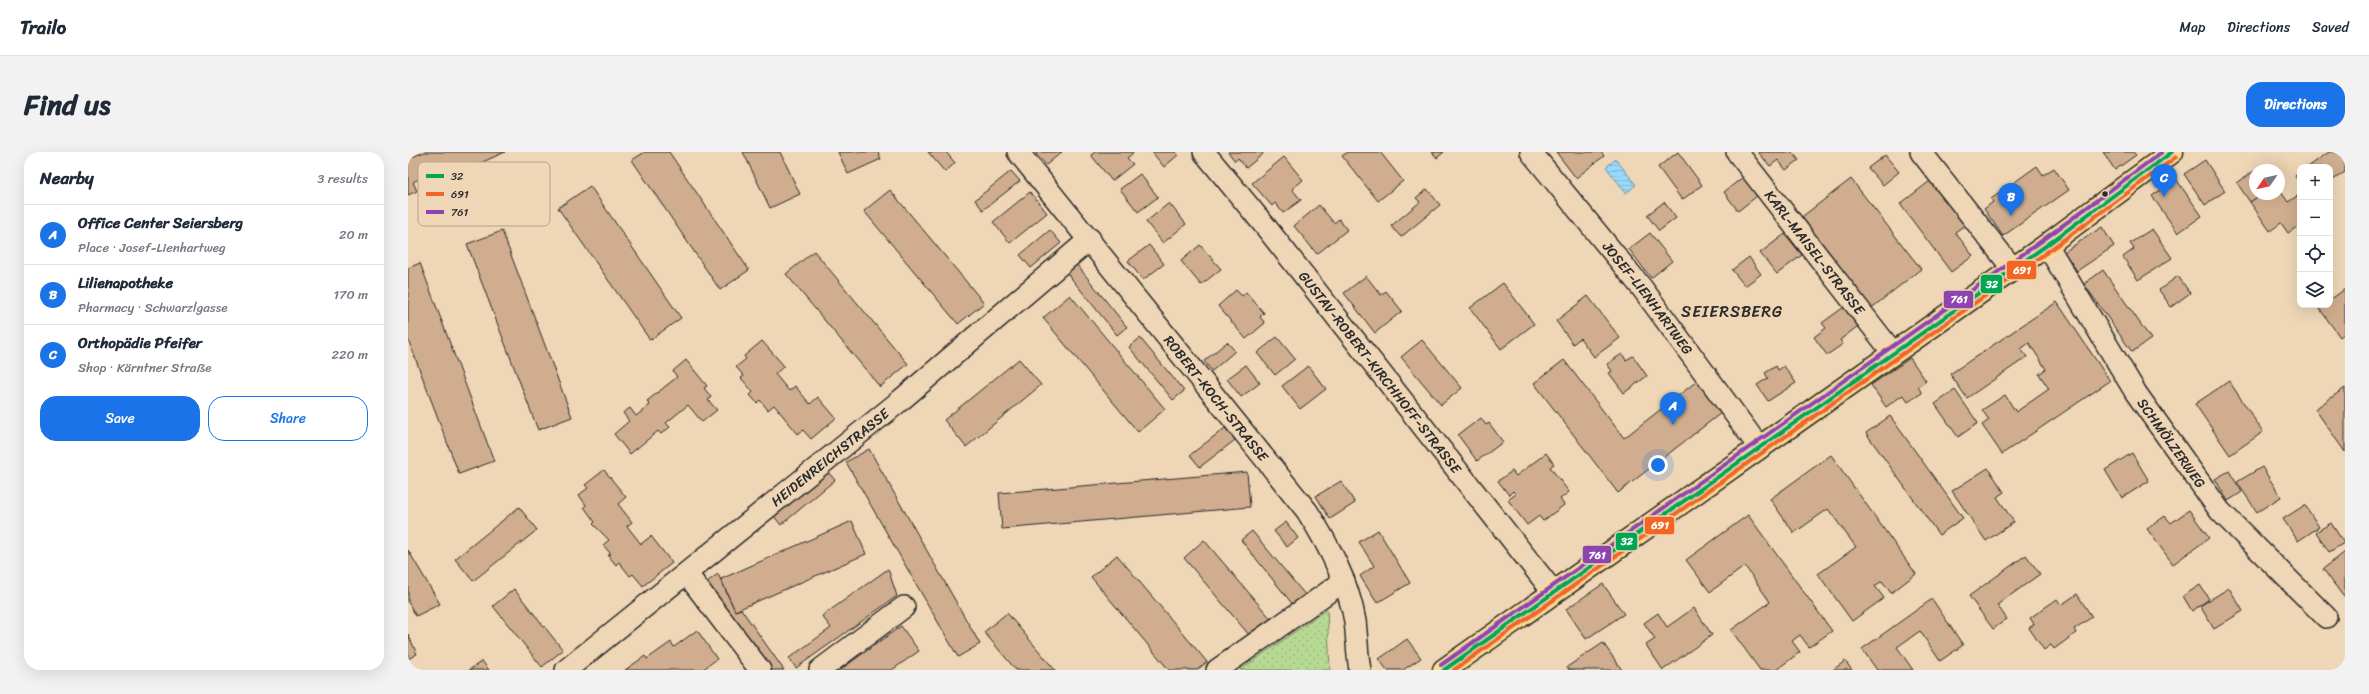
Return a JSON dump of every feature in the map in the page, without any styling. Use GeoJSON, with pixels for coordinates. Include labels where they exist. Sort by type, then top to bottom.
{"type":"FeatureCollection","features":[{"type":"Feature","properties":{"kind":"main road"},"geometry":{"type":"LineString","coordinates":[[1444,670],[2012,269],[2047,246],[2166,154]]}},
{"type":"Feature","properties":{"kind":"street","name":"ROBERT-KOCH-STRASSE"},"geometry":{"type":"LineString","coordinates":[[1018,152],[1090,239],[1307,510],[1325,539],[1344,581],[1354,620],[1360,670]]}},
{"type":"Feature","properties":{"kind":"street","name":"GUSTAV-ROBERT-KIRCHHOFF-STRASSE"},"geometry":{"type":"LineString","coordinates":[[1204,152],[1265,226],[1554,593]]}},
{"type":"Feature","properties":{"kind":"street","name":"JOSEF-LIENHARTWEG"},"geometry":{"type":"LineString","coordinates":[[1531,152],[1642,288],[1760,447]]}},
{"type":"Feature","properties":{"kind":"street","name":"KARL-MAISEL-STRASSE"},"geometry":{"type":"LineString","coordinates":[[1737,152],[1893,353]]}},
{"type":"Feature","properties":{"kind":"street"},"geometry":{"type":"LineString","coordinates":[[1921,152],[2012,269]]}},
{"type":"Feature","properties":{"kind":"street","name":"HEIDENREICHSTRASSE"},"geometry":{"type":"LineString","coordinates":[[566,670],[901,400],[1090,239]]}},
{"type":"Feature","properties":{"kind":"street","name":"SCHMÖLZERWEG"},"geometry":{"type":"LineString","coordinates":[[2047,246],[2136,393],[2220,511],[2326,617]]}},
{"type":"Feature","properties":{"kind":"street"},"geometry":{"type":"LineString","coordinates":[[687,574],[760,670]]}},
{"type":"Feature","properties":{"kind":"street"},"geometry":{"type":"LineString","coordinates":[[1217,670],[1344,581]]}},
{"type":"Feature","properties":{"kind":"street"},"geometry":{"type":"LineString","coordinates":[[820,670],[904,607]]}},
{"type":"Feature","properties":{"kind":"green space"},"geometry":{"type":"Polygon","coordinates":[[[1327,609],[1330,670],[1240,670],[1327,609]]]}},
{"type":"Feature","properties":{"kind":"water"},"geometry":{"type":"Polygon","coordinates":[[[1616,159],[1636,185],[1626,193],[1606,167],[1616,159]]]}},
{"type":"Feature","properties":{"kind":"building"},"geometry":{"type":"Polygon","coordinates":[[[424,152],[505,152],[483,162],[418,162],[418,180],[413,182],[417,191],[408,195],[408,159],[424,152]]]}},
{"type":"Feature","properties":{"kind":"building"},"geometry":{"type":"Polygon","coordinates":[[[645,152],[669,152],[749,270],[720,290],[632,160],[645,152]]]}},
{"type":"Feature","properties":{"kind":"building"},"geometry":{"type":"Polygon","coordinates":[[[743,152],[780,152],[800,194],[770,208],[743,152]]]}},
{"type":"Feature","properties":{"kind":"building"},"geometry":{"type":"Polygon","coordinates":[[[838,152],[878,152],[881,159],[848,174],[838,152]]]}},
{"type":"Feature","properties":{"kind":"building"},"geometry":{"type":"Polygon","coordinates":[[[928,152],[946,152],[955,163],[945,172],[928,152]]]}},
{"type":"Feature","properties":{"kind":"building"},"geometry":{"type":"Polygon","coordinates":[[[1038,152],[1062,152],[1046,165],[1036,154],[1038,152]]]}},
{"type":"Feature","properties":{"kind":"building"},"geometry":{"type":"Polygon","coordinates":[[[1095,152],[1134,152],[1127,158],[1133,164],[1112,181],[1091,155],[1095,152]]]}},
{"type":"Feature","properties":{"kind":"building"},"geometry":{"type":"Polygon","coordinates":[[[1152,152],[1176,152],[1178,155],[1164,167],[1152,152]]]}},
{"type":"Feature","properties":{"kind":"building"},"geometry":{"type":"Polygon","coordinates":[[[1228,152],[1262,152],[1263,154],[1246,168],[1238,158],[1235,161],[1228,152]]]}},
{"type":"Feature","properties":{"kind":"building"},"geometry":{"type":"Polygon","coordinates":[[[1348,152],[1380,152],[1403,181],[1378,201],[1342,156],[1348,152]]]}},
{"type":"Feature","properties":{"kind":"building"},"geometry":{"type":"Polygon","coordinates":[[[1432,152],[1444,152],[1437,158],[1432,152]]]}},
{"type":"Feature","properties":{"kind":"building"},"geometry":{"type":"Polygon","coordinates":[[[1556,152],[1601,152],[1604,156],[1576,178],[1556,152]]]}},
{"type":"Feature","properties":{"kind":"building"},"geometry":{"type":"Polygon","coordinates":[[[1678,152],[1702,185],[1682,200],[1658,167],[1678,152]]]}},
{"type":"Feature","properties":{"kind":"building"},"geometry":{"type":"Polygon","coordinates":[[[1758,152],[1792,152],[1799,160],[1786,170],[1778,160],[1770,166],[1758,152]]]}},
{"type":"Feature","properties":{"kind":"building"},"geometry":{"type":"Polygon","coordinates":[[[2103,152],[2133,152],[2136,155],[2115,170],[2103,152]]]}},
{"type":"Feature","properties":{"kind":"building"},"geometry":{"type":"Polygon","coordinates":[[[2329,152],[2345,152],[2345,172],[2333,180],[2333,164],[2312,164],[2329,152]]]}},
{"type":"Feature","properties":{"kind":"building"},"geometry":{"type":"Polygon","coordinates":[[[1885,155],[1899,172],[1883,185],[1868,168],[1885,155]]]}},
{"type":"Feature","properties":{"kind":"building"},"geometry":{"type":"Polygon","coordinates":[[[1284,157],[1303,180],[1292,189],[1301,200],[1283,213],[1275,203],[1272,206],[1252,183],[1284,157]]]}},
{"type":"Feature","properties":{"kind":"building"},"geometry":{"type":"Polygon","coordinates":[[[2205,160],[2225,191],[2205,205],[2184,174],[2205,160]]]}},
{"type":"Feature","properties":{"kind":"building"},"geometry":{"type":"Polygon","coordinates":[[[2037,166],[2043,175],[2054,168],[2069,190],[2003,236],[1984,209],[1993,202],[1991,199],[2037,166]]]}},
{"type":"Feature","properties":{"kind":"building"},"geometry":{"type":"Polygon","coordinates":[[[1011,171],[1020,181],[983,210],[975,200],[1011,171]]]}},
{"type":"Feature","properties":{"kind":"building"},"geometry":{"type":"Polygon","coordinates":[[[1140,174],[1158,197],[1138,212],[1120,189],[1140,174]]]}},
{"type":"Feature","properties":{"kind":"building"},"geometry":{"type":"Polygon","coordinates":[[[2249,175],[2249,200],[2253,200],[2250,202],[2237,183],[2249,175]]]}},
{"type":"Feature","properties":{"kind":"building"},"geometry":{"type":"Polygon","coordinates":[[[1743,177],[1757,196],[1738,211],[1724,192],[1743,177]]]}},
{"type":"Feature","properties":{"kind":"building"},"geometry":{"type":"Polygon","coordinates":[[[1934,178],[1968,223],[1955,232],[1973,256],[1951,272],[1900,204],[1934,178]]]}},
{"type":"Feature","properties":{"kind":"building"},"geometry":{"type":"Polygon","coordinates":[[[1851,179],[1921,269],[1869,310],[1799,219],[1851,179]]]}},
{"type":"Feature","properties":{"kind":"building"},"geometry":{"type":"Polygon","coordinates":[[[2176,179],[2202,216],[2178,233],[2152,196],[2176,179]]]}},
{"type":"Feature","properties":{"kind":"building"},"geometry":{"type":"Polygon","coordinates":[[[590,186],[681,318],[650,340],[558,208],[590,186]]]}},
{"type":"Feature","properties":{"kind":"building"},"geometry":{"type":"Polygon","coordinates":[[[1427,189],[1440,205],[1401,237],[1391,226],[1420,202],[1416,198],[1427,189]]]}},
{"type":"Feature","properties":{"kind":"building"},"geometry":{"type":"Polygon","coordinates":[[[890,190],[984,303],[958,324],[864,211],[890,190]]]}},
{"type":"Feature","properties":{"kind":"building"},"geometry":{"type":"Polygon","coordinates":[[[1030,192],[1047,213],[1010,243],[993,222],[1030,192]]]}},
{"type":"Feature","properties":{"kind":"building"},"geometry":{"type":"Polygon","coordinates":[[[2297,196],[2297,227],[2288,233],[2281,223],[2270,231],[2250,202],[2253,200],[2285,200],[2285,198],[2288,202],[2297,196]]]}},
{"type":"Feature","properties":{"kind":"building"},"geometry":{"type":"Polygon","coordinates":[[[1664,202],[1676,218],[1659,231],[1647,215],[1664,202]]]}},
{"type":"Feature","properties":{"kind":"building"},"geometry":{"type":"Polygon","coordinates":[[[1169,203],[1186,224],[1163,243],[1146,222],[1169,203]]]}},
{"type":"Feature","properties":{"kind":"building"},"geometry":{"type":"Polygon","coordinates":[[[1319,205],[1334,223],[1339,219],[1347,230],[1317,254],[1294,226],[1319,205]]]}},
{"type":"Feature","properties":{"kind":"building"},"geometry":{"type":"Polygon","coordinates":[[[2102,227],[2114,246],[2077,271],[2064,252],[2102,227]]]}},
{"type":"Feature","properties":{"kind":"building"},"geometry":{"type":"Polygon","coordinates":[[[2152,229],[2172,258],[2138,280],[2123,257],[2134,249],[2130,243],[2152,229]]]}},
{"type":"Feature","properties":{"kind":"building"},"geometry":{"type":"Polygon","coordinates":[[[1050,230],[1061,243],[1031,268],[1020,255],[1050,230]]]}},
{"type":"Feature","properties":{"kind":"building"},"geometry":{"type":"Polygon","coordinates":[[[502,231],[572,417],[538,430],[467,244],[502,231]]]}},
{"type":"Feature","properties":{"kind":"building"},"geometry":{"type":"Polygon","coordinates":[[[1650,233],[1672,261],[1651,278],[1629,249],[1650,233]]]}},
{"type":"Feature","properties":{"kind":"building"},"geometry":{"type":"Polygon","coordinates":[[[1785,234],[1802,255],[1777,274],[1760,253],[1785,234]]]}},
{"type":"Feature","properties":{"kind":"building"},"geometry":{"type":"Polygon","coordinates":[[[1149,245],[1164,264],[1143,280],[1128,261],[1149,245]]]}},
{"type":"Feature","properties":{"kind":"building"},"geometry":{"type":"Polygon","coordinates":[[[1200,245],[1221,269],[1201,285],[1181,261],[1200,245]]]}},
{"type":"Feature","properties":{"kind":"building"},"geometry":{"type":"Polygon","coordinates":[[[814,251],[908,364],[880,387],[786,274],[814,251]]]}},
{"type":"Feature","properties":{"kind":"building"},"geometry":{"type":"Polygon","coordinates":[[[1749,257],[1761,274],[1745,286],[1732,270],[1749,257]]]}},
{"type":"Feature","properties":{"kind":"building"},"geometry":{"type":"Polygon","coordinates":[[[420,263],[494,461],[459,474],[408,339],[408,268],[420,263]]]}},
{"type":"Feature","properties":{"kind":"building"},"geometry":{"type":"Polygon","coordinates":[[[1077,265],[1127,327],[1117,335],[1067,273],[1077,265]]]}},
{"type":"Feature","properties":{"kind":"building"},"geometry":{"type":"Polygon","coordinates":[[[2103,270],[2151,339],[2132,352],[2084,284],[2103,270]]]}},
{"type":"Feature","properties":{"kind":"building"},"geometry":{"type":"Polygon","coordinates":[[[1366,276],[1381,295],[1386,291],[1402,311],[1375,333],[1344,293],[1366,276]]]}},
{"type":"Feature","properties":{"kind":"building"},"geometry":{"type":"Polygon","coordinates":[[[2178,276],[2190,293],[2171,307],[2159,290],[2178,276]]]}},
{"type":"Feature","properties":{"kind":"building"},"geometry":{"type":"Polygon","coordinates":[[[1503,283],[1534,324],[1501,349],[1470,308],[1503,283]]]}},
{"type":"Feature","properties":{"kind":"building"},"geometry":{"type":"Polygon","coordinates":[[[2345,289],[2345,333],[2340,337],[2319,308],[2333,308],[2333,298],[2345,289]]]}},
{"type":"Feature","properties":{"kind":"building"},"geometry":{"type":"Polygon","coordinates":[[[1236,290],[1242,296],[1246,292],[1264,313],[1260,317],[1265,323],[1246,339],[1218,306],[1236,290]]]}},
{"type":"Feature","properties":{"kind":"building"},"geometry":{"type":"Polygon","coordinates":[[[1070,295],[1165,409],[1138,432],[1043,318],[1070,295]]]}},
{"type":"Feature","properties":{"kind":"building"},"geometry":{"type":"Polygon","coordinates":[[[1588,296],[1620,338],[1594,357],[1580,338],[1573,344],[1556,321],[1588,296]]]}},
{"type":"Feature","properties":{"kind":"building"},"geometry":{"type":"Polygon","coordinates":[[[2057,302],[2110,381],[2002,454],[1982,425],[1989,420],[1982,410],[2005,395],[2016,412],[2049,389],[2039,374],[2046,369],[2029,343],[2021,349],[2027,357],[1967,398],[1950,374],[2057,302]]]}},
{"type":"Feature","properties":{"kind":"building"},"geometry":{"type":"Polygon","coordinates":[[[1844,307],[1858,326],[1840,340],[1843,344],[1827,355],[1814,337],[1826,328],[1822,323],[1844,307]]]}},
{"type":"Feature","properties":{"kind":"building"},"geometry":{"type":"Polygon","coordinates":[[[1277,337],[1295,359],[1275,375],[1257,353],[1277,337]]]}},
{"type":"Feature","properties":{"kind":"building"},"geometry":{"type":"Polygon","coordinates":[[[1140,338],[1184,391],[1173,400],[1129,347],[1140,338]]]}},
{"type":"Feature","properties":{"kind":"building"},"geometry":{"type":"Polygon","coordinates":[[[1422,340],[1462,388],[1441,405],[1401,357],[1422,340]]]}},
{"type":"Feature","properties":{"kind":"building"},"geometry":{"type":"Polygon","coordinates":[[[762,341],[784,366],[775,374],[789,391],[795,386],[810,404],[818,397],[836,418],[811,439],[803,430],[798,434],[774,405],[768,410],[760,400],[757,403],[750,395],[753,392],[741,378],[744,376],[736,367],[746,359],[744,356],[762,341]]]}},
{"type":"Feature","properties":{"kind":"building"},"geometry":{"type":"Polygon","coordinates":[[[1227,342],[1235,351],[1212,371],[1204,361],[1227,342]]]}},
{"type":"Feature","properties":{"kind":"building"},"geometry":{"type":"Polygon","coordinates":[[[1622,354],[1626,360],[1633,356],[1647,376],[1624,393],[1609,373],[1612,371],[1607,364],[1622,354]]]}},
{"type":"Feature","properties":{"kind":"building"},"geometry":{"type":"Polygon","coordinates":[[[1910,358],[1926,381],[1918,387],[1922,393],[1908,402],[1903,395],[1886,407],[1871,385],[1910,358]]]}},
{"type":"Feature","properties":{"kind":"building"},"geometry":{"type":"Polygon","coordinates":[[[1019,359],[1041,385],[966,447],[944,420],[1019,359]]]}},
{"type":"Feature","properties":{"kind":"building"},"geometry":{"type":"Polygon","coordinates":[[[686,360],[707,386],[704,388],[711,397],[708,400],[717,410],[702,422],[688,405],[666,423],[670,427],[661,434],[658,431],[630,454],[614,434],[629,421],[623,413],[630,408],[636,416],[650,405],[647,401],[677,377],[673,371],[686,360]]]}},
{"type":"Feature","properties":{"kind":"building"},"geometry":{"type":"Polygon","coordinates":[[[1564,360],[1624,438],[1697,381],[1721,413],[1618,493],[1534,383],[1564,360]]]}},
{"type":"Feature","properties":{"kind":"building"},"geometry":{"type":"Polygon","coordinates":[[[1246,365],[1260,383],[1241,397],[1227,379],[1246,365]]]}},
{"type":"Feature","properties":{"kind":"building"},"geometry":{"type":"Polygon","coordinates":[[[1308,366],[1326,389],[1300,409],[1282,386],[1308,366]]]}},
{"type":"Feature","properties":{"kind":"building"},"geometry":{"type":"Polygon","coordinates":[[[1776,366],[1778,370],[1784,366],[1796,383],[1768,401],[1757,385],[1768,378],[1765,373],[1776,366]]]}},
{"type":"Feature","properties":{"kind":"building"},"geometry":{"type":"Polygon","coordinates":[[[2229,381],[2263,432],[2230,455],[2195,404],[2229,381]]]}},
{"type":"Feature","properties":{"kind":"building"},"geometry":{"type":"Polygon","coordinates":[[[2345,388],[2345,452],[2315,409],[2345,388]]]}},
{"type":"Feature","properties":{"kind":"building"},"geometry":{"type":"Polygon","coordinates":[[[1955,390],[1978,423],[1958,437],[1935,404],[1955,390]]]}},
{"type":"Feature","properties":{"kind":"building"},"geometry":{"type":"Polygon","coordinates":[[[1890,416],[1963,518],[1939,535],[1866,433],[1890,416]]]}},
{"type":"Feature","properties":{"kind":"building"},"geometry":{"type":"Polygon","coordinates":[[[1481,418],[1486,425],[1489,423],[1503,442],[1477,461],[1458,435],[1481,418]]]}},
{"type":"Feature","properties":{"kind":"building"},"geometry":{"type":"Polygon","coordinates":[[[1225,428],[1235,440],[1200,467],[1190,455],[1225,428]]]}},
{"type":"Feature","properties":{"kind":"building"},"geometry":{"type":"Polygon","coordinates":[[[869,449],[980,644],[958,657],[846,462],[869,449]]]}},
{"type":"Feature","properties":{"kind":"building"},"geometry":{"type":"Polygon","coordinates":[[[1546,453],[1554,464],[1550,467],[1569,492],[1560,499],[1564,505],[1543,521],[1539,516],[1527,525],[1508,500],[1516,494],[1513,491],[1509,495],[1498,481],[1512,471],[1516,476],[1546,453]]]}},
{"type":"Feature","properties":{"kind":"building"},"geometry":{"type":"Polygon","coordinates":[[[2132,453],[2149,481],[2122,498],[2105,470],[2132,453]]]}},
{"type":"Feature","properties":{"kind":"building"},"geometry":{"type":"Polygon","coordinates":[[[1831,455],[1916,574],[1891,593],[1882,581],[1875,586],[1884,598],[1852,621],[1818,574],[1856,547],[1828,509],[1794,533],[1770,499],[1831,455]]]}},
{"type":"Feature","properties":{"kind":"building"},"geometry":{"type":"Polygon","coordinates":[[[2262,467],[2281,497],[2257,512],[2237,482],[2262,467]]]}},
{"type":"Feature","properties":{"kind":"building"},"geometry":{"type":"Polygon","coordinates":[[[1988,468],[2004,492],[1997,497],[2014,522],[1986,541],[1952,491],[1988,468]]]}},
{"type":"Feature","properties":{"kind":"building"},"geometry":{"type":"Polygon","coordinates":[[[604,470],[626,497],[618,504],[632,522],[627,526],[641,544],[651,536],[672,563],[643,586],[633,574],[630,576],[619,562],[616,565],[608,555],[611,554],[603,545],[609,540],[593,524],[595,522],[584,507],[586,505],[579,495],[588,488],[585,485],[604,470]]]}},
{"type":"Feature","properties":{"kind":"building"},"geometry":{"type":"Polygon","coordinates":[[[827,471],[835,480],[781,525],[773,515],[827,471]]]}},
{"type":"Feature","properties":{"kind":"building"},"geometry":{"type":"Polygon","coordinates":[[[2229,471],[2242,492],[2228,501],[2215,479],[2229,471]]]}},
{"type":"Feature","properties":{"kind":"building"},"geometry":{"type":"Polygon","coordinates":[[[1247,472],[1250,507],[1002,529],[999,493],[1247,472]]]}},
{"type":"Feature","properties":{"kind":"building"},"geometry":{"type":"Polygon","coordinates":[[[1341,481],[1355,503],[1330,519],[1316,496],[1341,481]]]}},
{"type":"Feature","properties":{"kind":"building"},"geometry":{"type":"Polygon","coordinates":[[[2305,505],[2319,527],[2298,541],[2283,519],[2305,505]]]}},
{"type":"Feature","properties":{"kind":"building"},"geometry":{"type":"Polygon","coordinates":[[[519,507],[537,530],[473,581],[455,559],[519,507]]]}},
{"type":"Feature","properties":{"kind":"building"},"geometry":{"type":"Polygon","coordinates":[[[2189,510],[2209,538],[2173,564],[2147,529],[2165,516],[2171,523],[2189,510]]]}},
{"type":"Feature","properties":{"kind":"building"},"geometry":{"type":"Polygon","coordinates":[[[1748,515],[1832,631],[1809,647],[1800,635],[1792,641],[1800,652],[1776,670],[1760,670],[1731,630],[1770,602],[1745,566],[1710,592],[1686,560],[1748,515]]]}},
{"type":"Feature","properties":{"kind":"building"},"geometry":{"type":"Polygon","coordinates":[[[852,521],[866,554],[735,611],[721,579],[852,521]]]}},
{"type":"Feature","properties":{"kind":"building"},"geometry":{"type":"Polygon","coordinates":[[[1286,522],[1298,538],[1287,547],[1274,531],[1286,522]]]}},
{"type":"Feature","properties":{"kind":"building"},"geometry":{"type":"Polygon","coordinates":[[[2331,523],[2344,543],[2329,552],[2316,532],[2331,523]]]}},
{"type":"Feature","properties":{"kind":"building"},"geometry":{"type":"Polygon","coordinates":[[[1378,530],[1410,583],[1377,603],[1360,576],[1374,566],[1359,542],[1378,530]]]}},
{"type":"Feature","properties":{"kind":"building"},"geometry":{"type":"Polygon","coordinates":[[[1252,531],[1306,596],[1294,606],[1241,540],[1252,531]]]}},
{"type":"Feature","properties":{"kind":"building"},"geometry":{"type":"Polygon","coordinates":[[[1204,540],[1271,619],[1250,636],[1184,558],[1204,540]]]}},
{"type":"Feature","properties":{"kind":"building"},"geometry":{"type":"Polygon","coordinates":[[[408,550],[440,604],[416,616],[408,602],[408,550]]]}},
{"type":"Feature","properties":{"kind":"building"},"geometry":{"type":"Polygon","coordinates":[[[2345,552],[2345,595],[2343,596],[2323,569],[2345,552]]]}},
{"type":"Feature","properties":{"kind":"building"},"geometry":{"type":"Polygon","coordinates":[[[1117,555],[1207,662],[1197,670],[1169,670],[1091,577],[1117,555]]]}},
{"type":"Feature","properties":{"kind":"building"},"geometry":{"type":"Polygon","coordinates":[[[2026,555],[2040,574],[1997,605],[2007,619],[1993,629],[1969,596],[2026,555]]]}},
{"type":"Feature","properties":{"kind":"building"},"geometry":{"type":"Polygon","coordinates":[[[888,569],[897,596],[796,668],[789,658],[831,628],[822,616],[888,569]]]}},
{"type":"Feature","properties":{"kind":"building"},"geometry":{"type":"Polygon","coordinates":[[[718,574],[735,611],[741,609],[784,670],[768,670],[704,584],[718,574]]]}},
{"type":"Feature","properties":{"kind":"building"},"geometry":{"type":"Polygon","coordinates":[[[1603,584],[1624,614],[1586,639],[1566,609],[1603,584]]]}},
{"type":"Feature","properties":{"kind":"building"},"geometry":{"type":"Polygon","coordinates":[[[2200,585],[2209,599],[2192,611],[2183,596],[2200,585]]]}},
{"type":"Feature","properties":{"kind":"building"},"geometry":{"type":"Polygon","coordinates":[[[2229,588],[2243,611],[2214,629],[2200,606],[2229,588]]]}},
{"type":"Feature","properties":{"kind":"building"},"geometry":{"type":"Polygon","coordinates":[[[514,589],[563,650],[542,667],[493,606],[514,589]]]}},
{"type":"Feature","properties":{"kind":"building"},"geometry":{"type":"Polygon","coordinates":[[[2077,594],[2092,617],[2074,629],[2076,633],[2054,649],[2051,645],[2044,650],[2029,628],[2034,624],[2030,618],[2057,599],[2061,605],[2077,594]]]}},
{"type":"Feature","properties":{"kind":"building"},"geometry":{"type":"Polygon","coordinates":[[[1932,599],[1963,645],[1940,661],[1920,631],[1897,647],[1913,670],[1877,670],[1862,649],[1932,599]]]}},
{"type":"Feature","properties":{"kind":"building"},"geometry":{"type":"Polygon","coordinates":[[[1694,608],[1712,635],[1663,670],[1646,645],[1655,639],[1644,623],[1658,613],[1667,627],[1694,608]]]}},
{"type":"Feature","properties":{"kind":"building"},"geometry":{"type":"Polygon","coordinates":[[[1007,613],[1055,670],[1016,670],[984,632],[1007,613]]]}},
{"type":"Feature","properties":{"kind":"building"},"geometry":{"type":"Polygon","coordinates":[[[901,626],[919,651],[892,670],[840,670],[901,626]]]}},
{"type":"Feature","properties":{"kind":"building"},"geometry":{"type":"Polygon","coordinates":[[[697,630],[717,659],[702,670],[625,670],[645,656],[647,659],[671,642],[674,647],[697,630]]]}},
{"type":"Feature","properties":{"kind":"building"},"geometry":{"type":"Polygon","coordinates":[[[408,634],[417,654],[408,659],[408,634]]]}},
{"type":"Feature","properties":{"kind":"building"},"geometry":{"type":"Polygon","coordinates":[[[1407,639],[1421,658],[1403,670],[1387,670],[1379,659],[1407,639]]]}},
{"type":"Feature","properties":{"kind":"building"},"geometry":{"type":"Polygon","coordinates":[[[1603,643],[1622,670],[1569,670],[1567,667],[1603,643]]]}},
{"type":"Feature","properties":{"kind":"building"},"geometry":{"type":"Polygon","coordinates":[[[482,661],[489,670],[469,670],[482,661]]]}},
{"type":"Feature","properties":{"kind":"building"},"geometry":{"type":"Polygon","coordinates":[[[1845,661],[1852,670],[1833,670],[1845,661]]]}},
{"type":"Feature","properties":{"kind":"transit line","name":"761"},"geometry":{"type":"LineString","coordinates":[[1441,665],[2043,240],[2162,152]]}},
{"type":"Feature","properties":{"kind":"transit line","name":"32"},"geometry":{"type":"LineString","coordinates":[[1444,670],[2047,245],[2172,152]]}},
{"type":"Feature","properties":{"kind":"transit line","name":"691"},"geometry":{"type":"LineString","coordinates":[[1454,670],[2050,250],[2176,157]]}},
{"type":"Feature","properties":{"kind":"place","name":"Orthopädie Pfeifer"},"geometry":{"type":"Point","coordinates":[2164,197]}},
{"type":"Feature","properties":{"kind":"place","name":"Lilienapotheke"},"geometry":{"type":"Point","coordinates":[2011,216]}},
{"type":"Feature","properties":{"kind":"place","name":"Office Center Seiersberg"},"geometry":{"type":"Point","coordinates":[1673,425]}},
{"type":"Feature","properties":{"kind":"district","name":"SEIERSBERG"},"geometry":{"type":"Point","coordinates":[1732,311]}}]}
